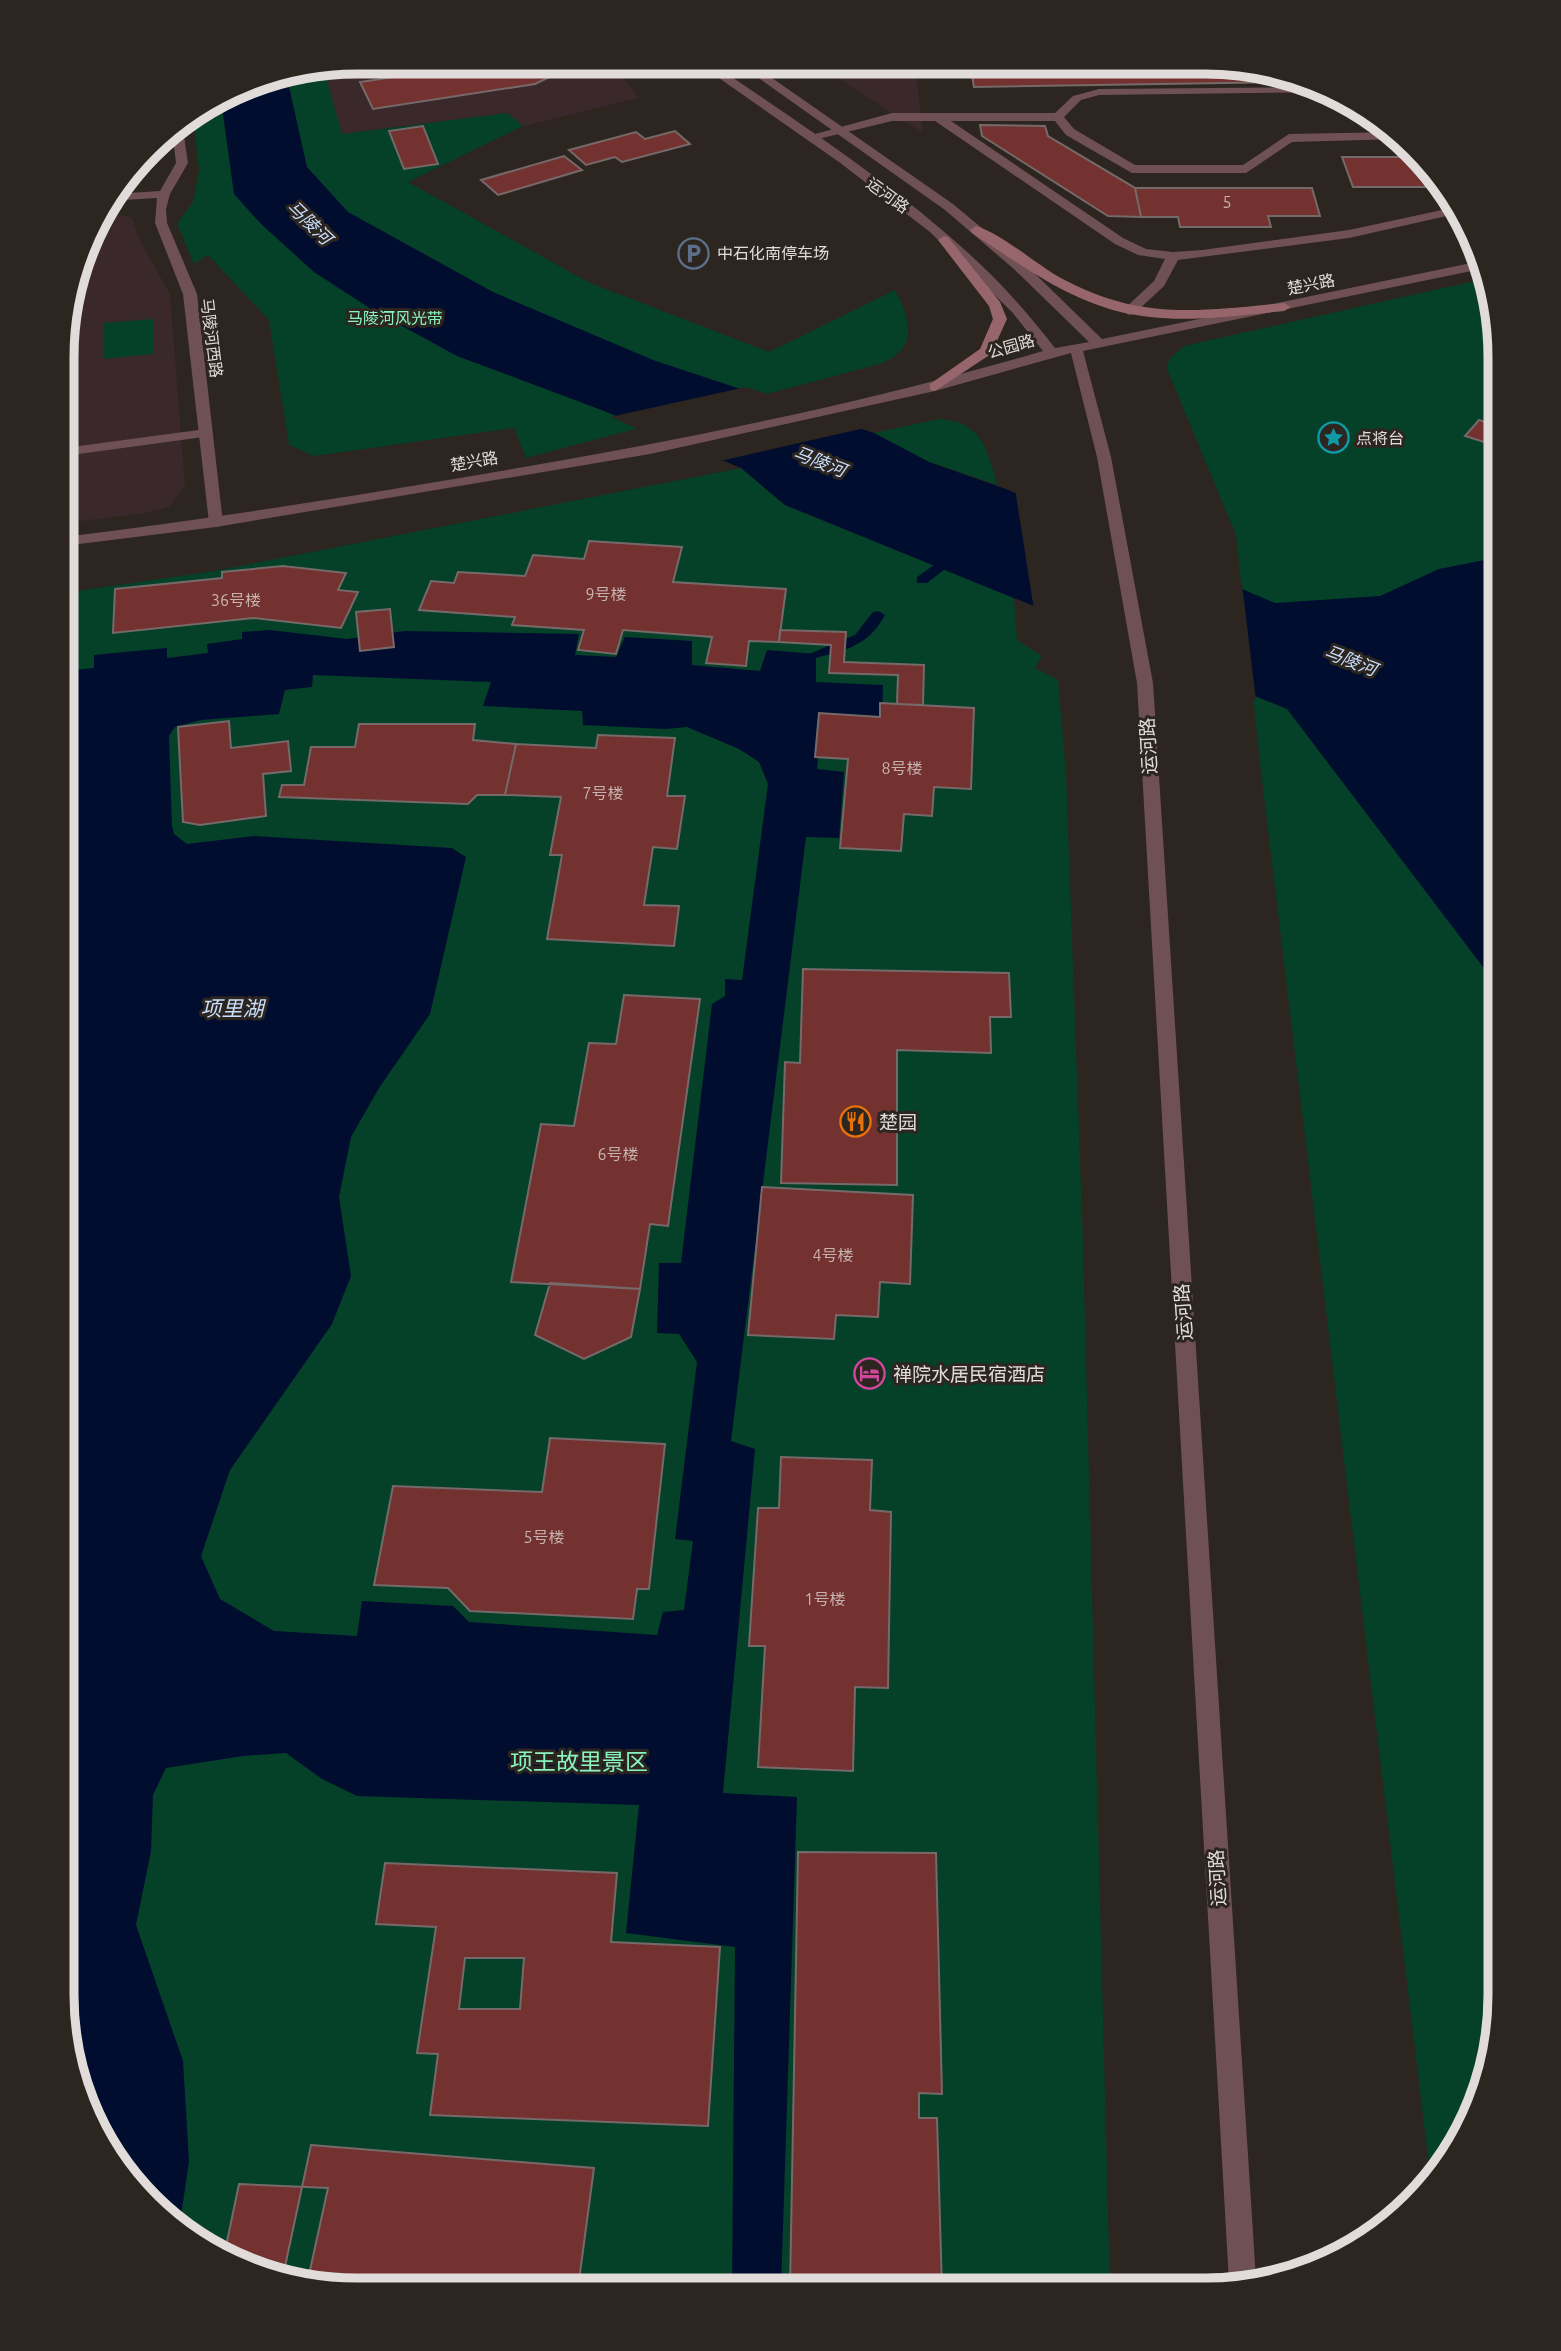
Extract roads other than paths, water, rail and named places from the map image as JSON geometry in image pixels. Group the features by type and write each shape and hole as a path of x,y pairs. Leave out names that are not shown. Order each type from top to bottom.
{"main road":[{"path":"976,230 1066,285 1129,311 1179,315 1284,307"},
{"path":"935,387 986,351 1000,319 995,305 944,240"}],"street":[{"name":"运河路","path":"719,74 919,217 1028,320 1052,352"},
{"name":"运河路","path":"758,74 949,207 1020,267 1098,343"},
{"path":"810,137 892,117 1058,117 1077,98 1099,92 1300,90"},
{"path":"936,116 1119,241 1143,252 1174,256 1202,254 1349,234 1449,213"},
{"path":"1058,117 1070,132 1132,169 1246,169 1289,138 1382,136"},
{"name":"马陵河西路","path":"179,137 182,163 164,194 160,209 161,223 190,294 216,523"},
{"path":"122,197 164,194"},
{"path":"1129,311 1159,284 1174,256"},
{"name":"楚兴路","path":"1146,334 1473,267"},
{"name":"公园路","path":"888,397 935,387 1052,352 1146,334"},
{"name":"运河路","path":"1076,348 1104,457 1144,683 1243,2275"},
{"name":"楚兴路","path":"74,541 216,523 650,450 888,397"},
{"path":"74,451 206,433"}],"water":[{"name":"马陵河","path":"288,82 307,167 348,212 493,292 653,360 874,433 929,462 1006,489 1275,603 1380,596 1439,569 1488,559 1488,974 1287,709 785,505 741,468 604,411 457,356 371,309 314,272 261,224 234,194 222,107 248,95"},
{"name":"项里湖","path":"270,630 347,639 405,631 579,634 575,655 616,657 625,637 692,641 692,665 760,671 767,650 816,654 816,682 883,685 882,719 822,717 817,769 844,772 839,838 806,837 731,1441 755,1449 723,1793 797,1797 781,2277 732,2277 735,1947 626,1933 639,1805 357,1796 322,1779 286,1753 243,1756 166,1768 153,1795 151,1851 136,1925 183,2061 189,2161 181,2216 156,2195 121,2152 95,2103 83,2068 74,2013 74,670 94,668 94,655 167,648 167,658 208,653 207,644 242,639 242,632","holes":["313,675 491,682 483,706 582,711 583,725 666,729 687,727 739,749 759,762 768,784 742,980 725,979 725,996 712,1004 681,1263 659,1263 657,1333 679,1334 697,1362 675,1539 693,1541 684,1610 663,1612 657,1635 469,1622 453,1606 362,1601 357,1636 274,1631 220,1599 201,1556 230,1470 332,1324 351,1276 339,1197 351,1137 379,1088 430,1014 466,857 452,848 254,836 187,844 174,834 172,826 169,736 175,727 201,720 279,714 285,690 312,687"]}],"waterway":[{"path":"922,580 958,552"},
{"path":"816,654 853,643 867,633 878,615"}],"place":[{"name":"中石化南停车场","path":"694,253"},
{"name":"点将台","path":"1333,438"},
{"name":"楚园","path":"856,1122"},
{"name":"禅院水居民宿酒店","path":"870,1374"}],"park label":[{"name":"马陵河风光带","path":"395,318"},
{"name":"项王故里景区","path":"579,1761"}]}
